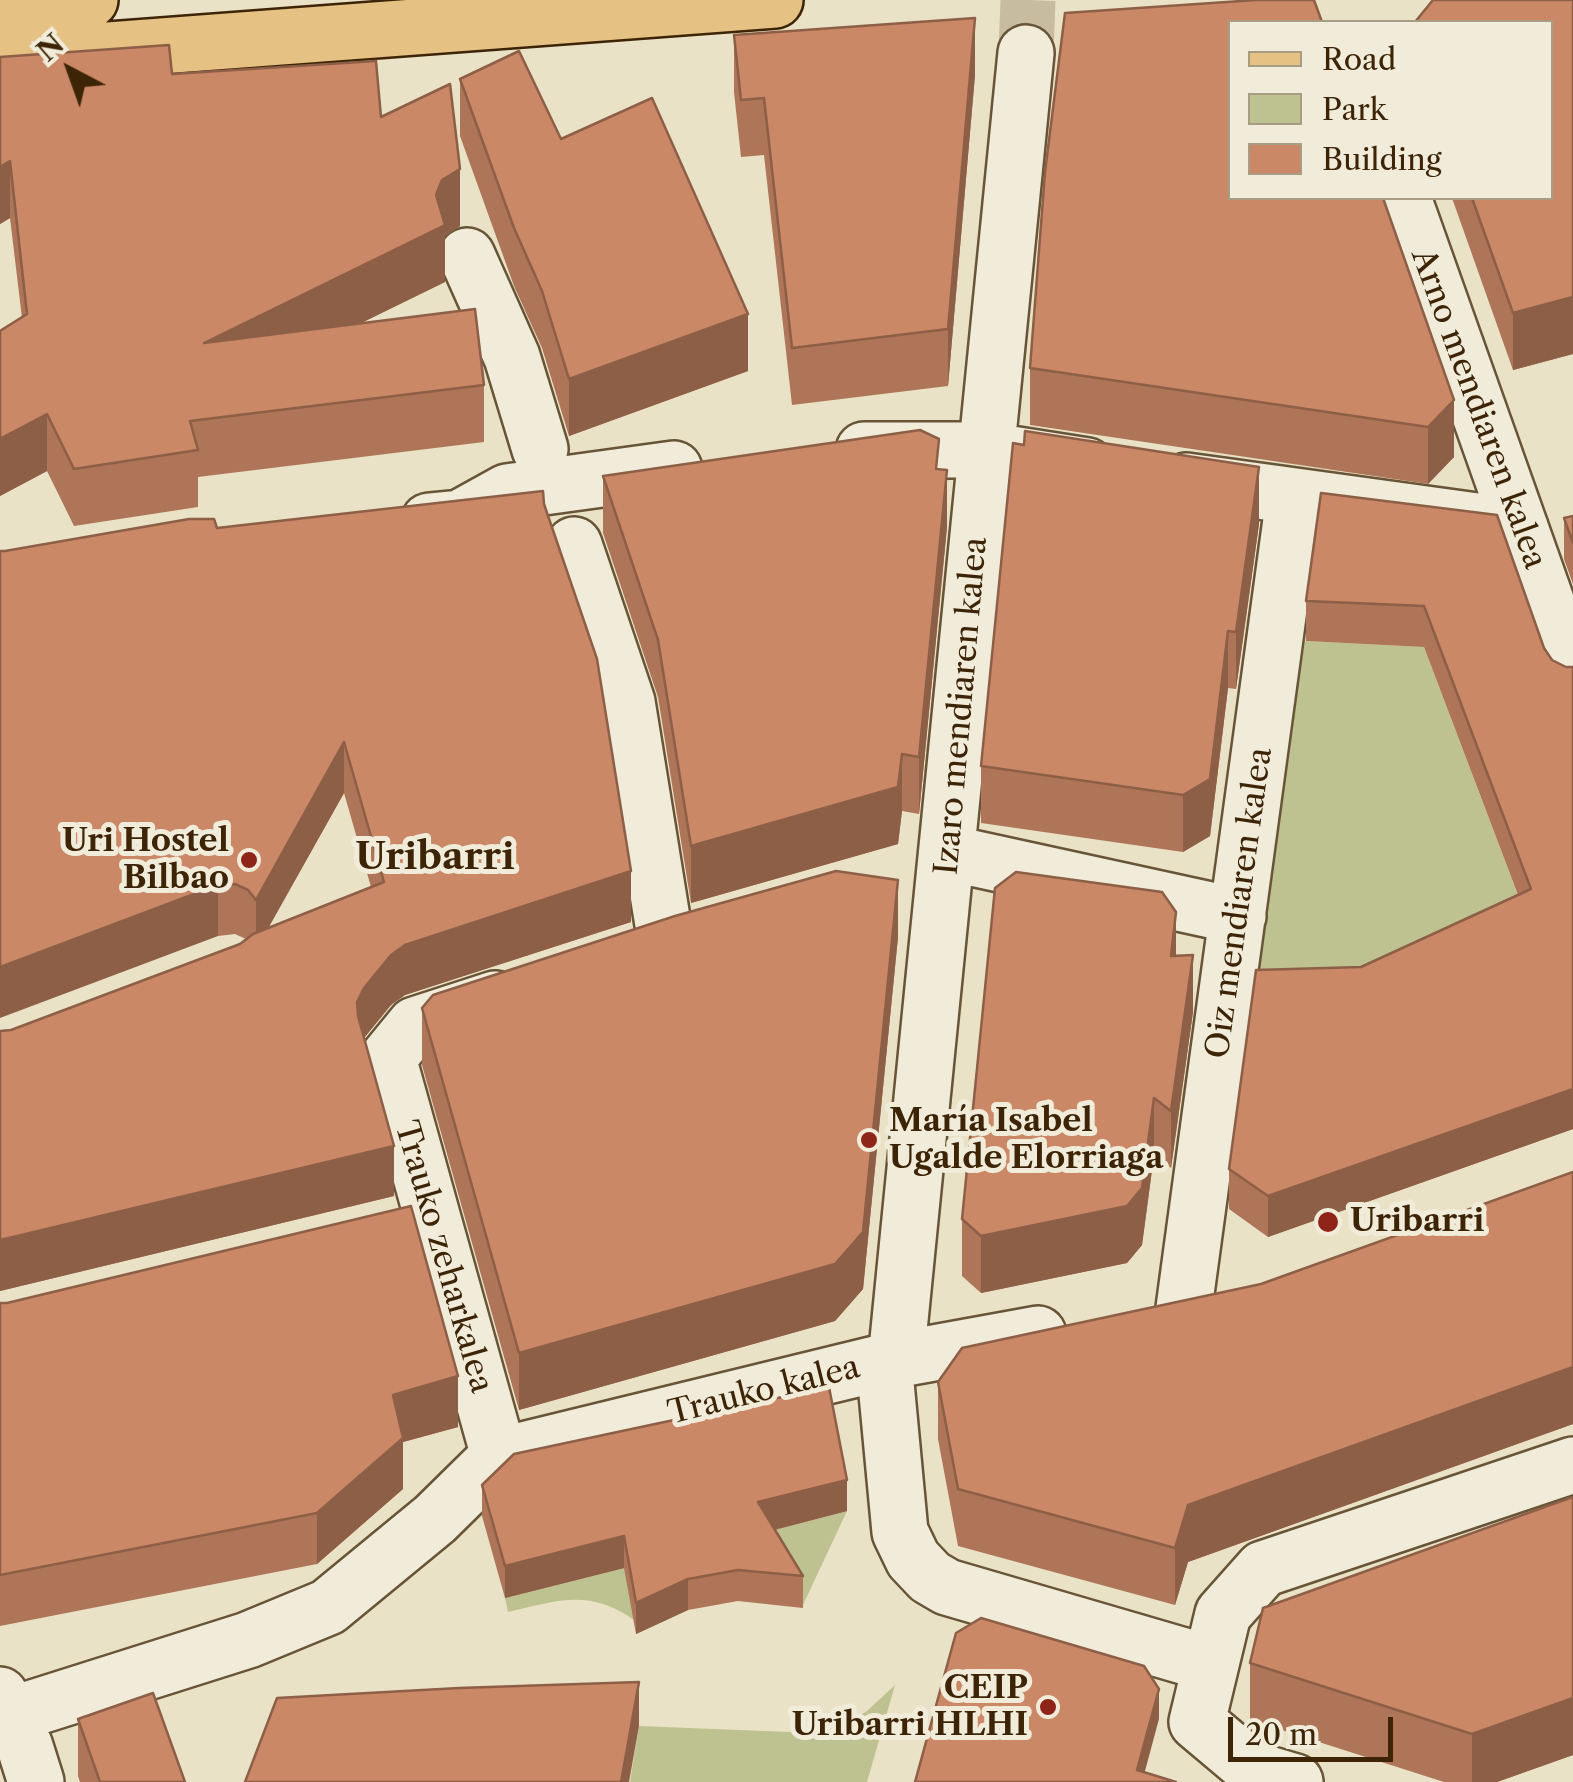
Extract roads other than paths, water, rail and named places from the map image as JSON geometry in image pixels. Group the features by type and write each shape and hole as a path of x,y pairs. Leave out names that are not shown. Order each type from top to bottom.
{"main road":[{"path":"0,6 90,0"},
{"path":"0,58 774,0"}],"street":[{"name":"Izaro mendiaren kalea","path":"1026,53 949,853 890,1361 900,1532 913,1560 947,1587 1217,1639"},
{"name":"Arno mendiaren kalea","path":"1404,200 1573,677"},
{"path":"468,256 512,357 540,449"},
{"path":"807,450 985,450 1294,498 1520,527"},
{"path":"382,527 460,518 507,492 714,463"},
{"name":"Oiz mendiaren kalea","path":"1210,1301 1238,916 1294,498"},
{"path":"574,546 627,702 685,938 612,961"},
{"path":"949,853 1238,916"},
{"name":"Trauko zeharkalea","path":"500,1456 388,1058 415,1025 540,984"},
{"path":"376,1233 432,1220"},
{"name":"Trauko kalea","path":"500,1456 890,1361 1210,1301"},
{"path":"29,1780 5,1705 248,1640 328,1608 435,1520 500,1456"},
{"path":"1296,1782 1254,1770 1197,1722 1217,1639 1263,1569 1573,1465"},
{"path":"1217,1639 1260,1619 1573,1509"}],"tunnel":[{"path":"1026,53 1028,0"}],"place":[{"name":"Uri Hostel Bilbao","path":"249,860"},
{"name":"María Isabel Ugalde Elorriaga","path":"869,1140"},
{"name":"Uribarri","path":"1328,1222"},
{"name":"CEIP Uribarri HLHI","path":"1048,1707"}],"district":[{"name":"Uribarri","path":"435,858"}]}
